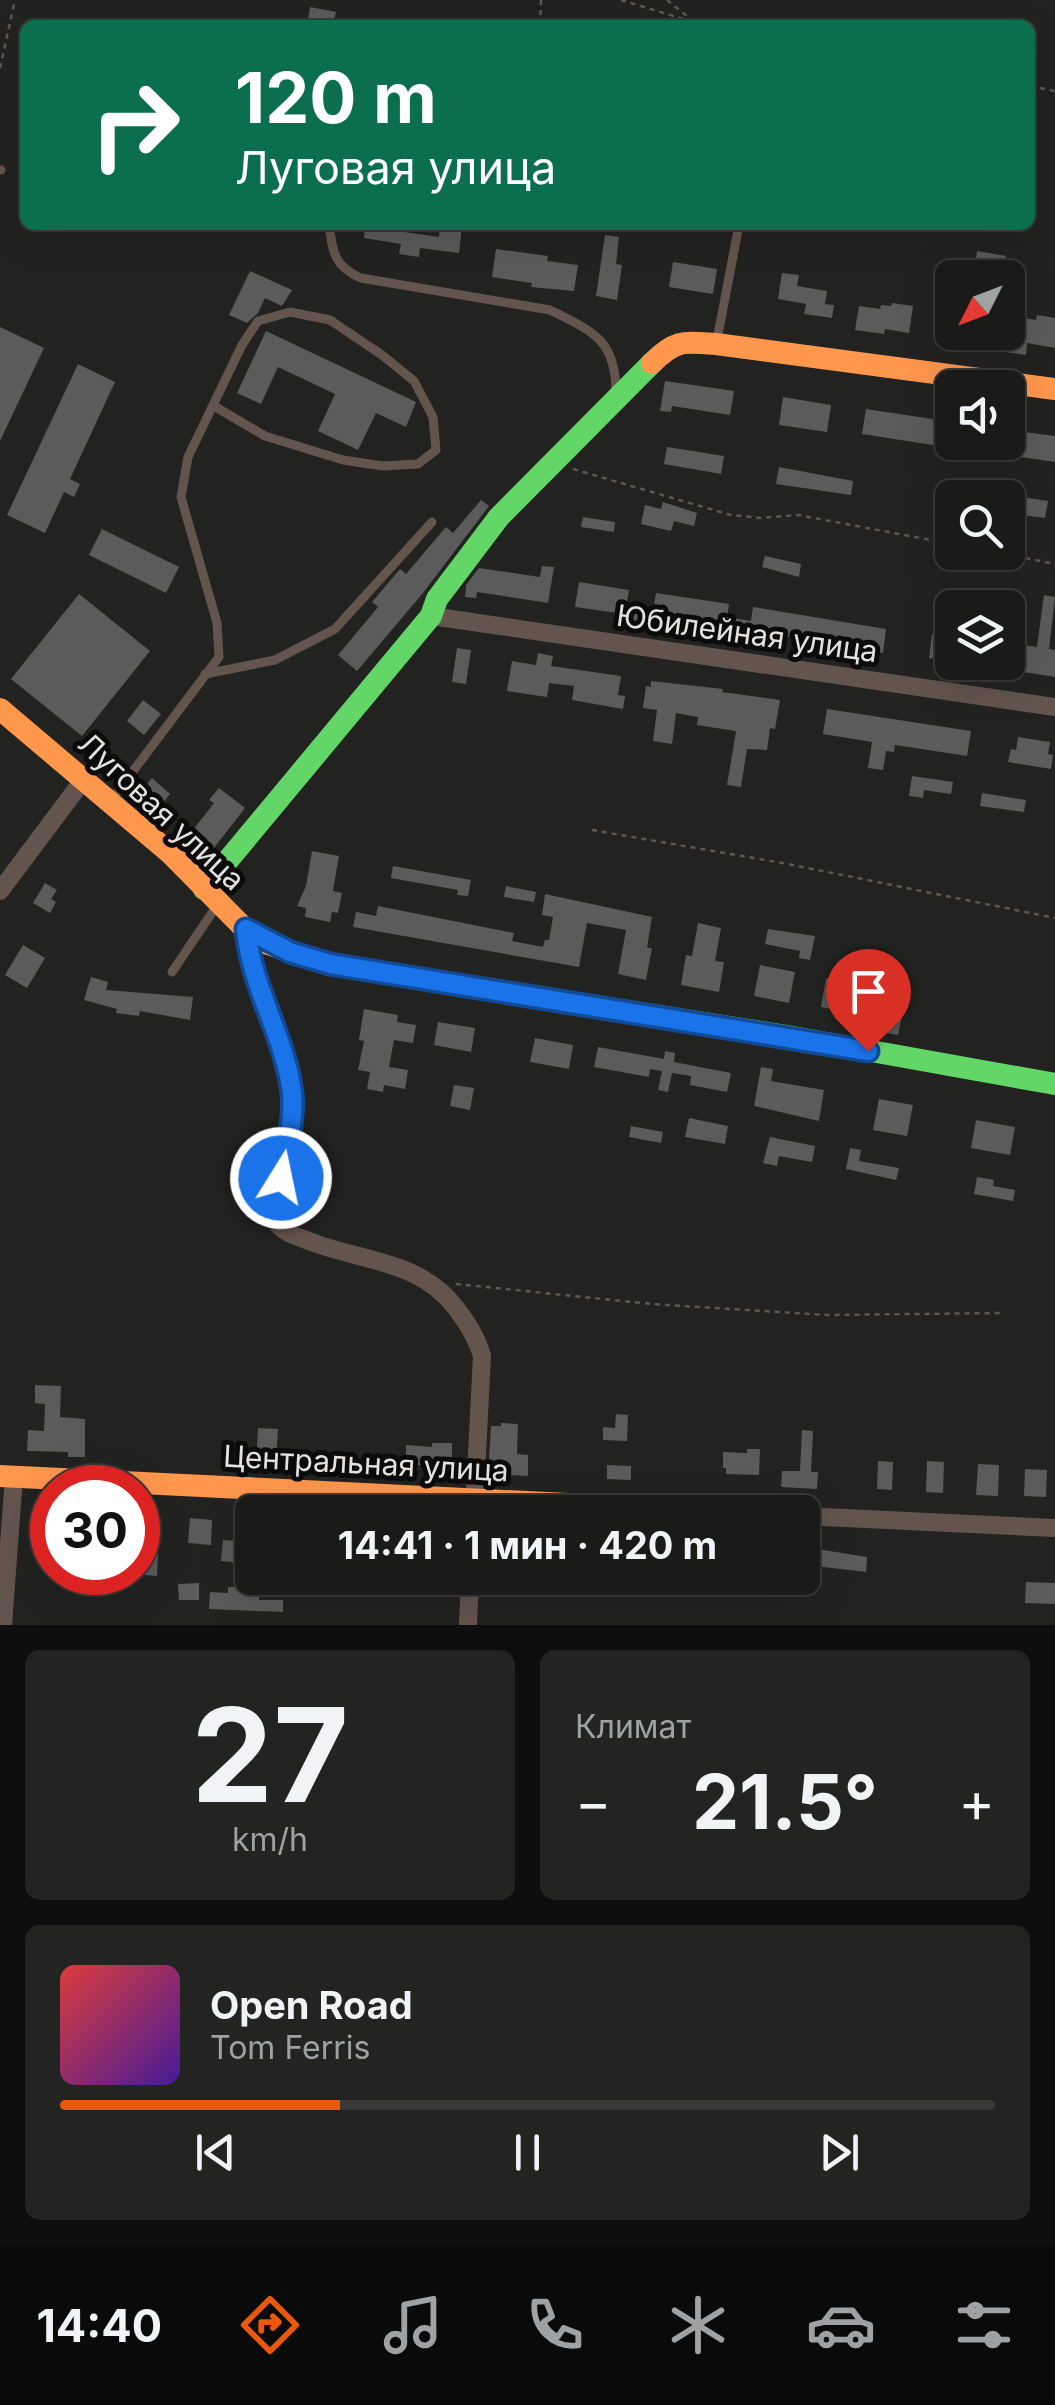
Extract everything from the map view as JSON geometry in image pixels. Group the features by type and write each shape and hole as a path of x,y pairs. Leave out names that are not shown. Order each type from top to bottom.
{"street":[{"path":"211,896 431,616 437,599 499,517 668,347 680,342 716,344 1055,389"},
{"name":"Юбилейная улица","path":"431,616 1055,707"},
{"name":"Луговая улица","path":"0,708 170,853 246,929 290,952 330,964 794,1037 1055,1084"},
{"path":"0,890 84,779"},
{"path":"246,929 257,986 284,1056 292,1095 276,1222 282,1230 328,1249 408,1269 434,1283 464,1319 482,1356 475,1495"},
{"path":"3,1625 7,1477"},
{"name":"Центральная улица","path":"7,1477 297,1495"},
{"path":"820,1517 1055,1528"},
{"path":"468,1625 469,1595"}],"lane":[{"path":"329,230 332,250 343,270 361,278 550,310 574,322 611,352 616,396"},
{"path":"716,344 738,230"},
{"path":"110,801 220,657 217,623 181,498 188,458 242,346 258,321 290,312 330,320 414,381 433,418 436,450 418,464 383,466 342,460 264,436 214,406"},
{"path":"205,674 275,660 334,628 432,522"},
{"path":"172,972 211,896"}],"path":[{"path":"0,68 15,0"},
{"path":"621,0 687,20"},
{"path":"667,0 692,20"},
{"path":"556,457 566,468 731,515 798,515 935,541"},
{"path":"1025,558 1055,564"},
{"path":"592,830 788,864 1055,918"},
{"path":"434,1283 652,1304 827,1315 1004,1313"}],"building":[{"path":"310,7 336,12 334,20 308,20"},
{"path":"365,230 439,237 440,230 461,230 459,253 420,248 419,257 399,254 401,244 364,238"},
{"path":"605,235 619,237 616,264 622,265 617,300 596,296"},
{"path":"496,249 548,256 547,261 578,265 574,291 531,287 532,283 492,277"},
{"path":"977,251 1006,256 1005,260 976,260"},
{"path":"673,262 717,269 713,294 669,287"},
{"path":"250,271 292,290 282,306 265,298 258,313 247,323 229,315"},
{"path":"782,273 799,275 797,286 827,291 825,304 834,305 832,318 804,314 806,304 778,299"},
{"path":"881,305 913,306 909,333 855,330 859,306 880,309"},
{"path":"1037,315 1055,318 1055,348 1027,343 1026,355 1005,352 1025,350 1025,318 1036,320"},
{"path":"0,327 44,348 0,441"},
{"path":"266,331 416,402 406,427 376,413 358,450 318,431 335,394 278,367 261,404 237,393"},
{"path":"78,364 115,382 70,479 80,484 74,497 64,492 45,533 7,515"},
{"path":"665,381 734,391 730,415 672,406 671,412 660,411"},
{"path":"783,397 831,405 827,432 779,425"},
{"path":"866,409 935,419 935,445 862,434"},
{"path":"1025,432 1055,436 1055,462 1025,458"},
{"path":"667,447 724,456 721,474 664,464"},
{"path":"779,467 853,481 851,495 776,484"},
{"path":"1025,498 1048,501 1045,518 1025,516"},
{"path":"481,500 489,506 357,671 338,655 378,607 372,602 400,569 406,574 446,527 453,533"},
{"path":"663,502 697,513 694,526 674,521 671,531 641,524 645,505 661,509"},
{"path":"583,517 615,522 614,532 581,527"},
{"path":"102,529 179,567 166,593 89,555"},
{"path":"765,556 801,564 799,577 762,567"},
{"path":"542,566 554,567 548,603 477,592 476,598 465,597 466,585 479,568 540,577"},
{"path":"579,582 629,590 625,614 575,607"},
{"path":"656,593 729,604 727,617 751,621 753,607 886,629 883,653 825,644 823,656 810,654 813,637 734,629 732,636 715,633 715,628 652,619"},
{"path":"79,594 150,651 82,736 11,679"},
{"path":"1044,595 1055,597 1049,649 1055,650 1055,677 1025,672 1025,645 1037,647"},
{"path":"627,608 648,612 646,627 625,623"},
{"path":"932,634 935,634 935,659 929,658"},
{"path":"457,648 471,650 466,684 452,682"},
{"path":"538,653 553,656 551,666 621,676 618,695 625,696 623,709 572,700 574,686 549,683 547,697 507,691 512,661 536,665"},
{"path":"651,681 780,700 767,750 747,749 741,787 727,785 736,731 697,725 698,717 676,713 672,744 653,741 657,710 643,708 646,686 651,687"},
{"path":"143,700 161,714 144,735 127,721"},
{"path":"827,709 971,731 967,756 895,745 894,752 886,751 883,770 868,768 872,742 823,734"},
{"path":"1018,737 1050,742 1051,769 1008,762"},
{"path":"912,776 953,782 951,794 924,790 923,798 909,796"},
{"path":"152,778 170,794 155,813 136,798"},
{"path":"219,788 245,808 203,862 182,844 214,803 209,800"},
{"path":"982,793 1026,800 1024,812 980,806"},
{"path":"312,851 339,856 333,891 342,893 338,913 332,912 330,922 305,917 306,908 297,906 306,886"},
{"path":"393,866 471,880 468,896 457,895 458,890 391,878"},
{"path":"45,883 57,890 51,899 56,902 50,913 33,903"},
{"path":"506,886 536,892 534,902 504,897"},
{"path":"545,894 652,917 646,980 618,974 626,930 587,923 579,967 353,927 356,912 376,916 378,906 514,933 512,941 543,947 545,940 549,940 553,917 542,915"},
{"path":"698,923 721,928 715,961 724,962 719,992 681,985 686,955 692,956"},
{"path":"768,929 815,936 810,960 799,958 800,951 765,944"},
{"path":"23,945 45,958 27,988 5,975"},
{"path":"760,965 795,972 789,1003 754,996"},
{"path":"91,977 108,982 106,990 193,997 190,1020 140,1011 139,1016 116,1013 117,1009 84,1000"},
{"path":"826,978 882,989 881,995 893,997 890,1014 902,1016 898,1035 886,1033 889,1020 821,1007"},
{"path":"364,1009 398,1015 397,1022 416,1025 413,1043 394,1040 389,1067 408,1070 405,1089 384,1085 383,1092 367,1089 370,1072 358,1070 364,1041 359,1040"},
{"path":"438,1022 475,1028 471,1052 434,1045"},
{"path":"535,1038 573,1045 569,1069 530,1062"},
{"path":"598,1047 664,1059 665,1051 675,1053 674,1062 731,1073 727,1092 690,1085 691,1076 672,1073 668,1092 658,1090 662,1071 650,1069 649,1077 594,1067"},
{"path":"761,1067 773,1069 771,1081 824,1090 819,1121 754,1106"},
{"path":"454,1085 474,1088 470,1110 450,1106"},
{"path":"879,1099 913,1105 907,1136 873,1130"},
{"path":"689,1118 728,1126 725,1144 685,1137"},
{"path":"976,1120 1015,1127 1010,1155 971,1148"},
{"path":"631,1126 663,1132 661,1143 629,1137"},
{"path":"770,1137 815,1146 812,1162 779,1156 777,1166 763,1163"},
{"path":"850,1148 861,1150 859,1161 899,1168 896,1180 846,1169"},
{"path":"977,1177 994,1180 993,1186 1015,1190 1013,1201 974,1194"},
{"path":"35,1385 61,1386 60,1417 85,1419 85,1457 68,1457 68,1452 27,1451 28,1430 44,1431 45,1404 35,1403"},
{"path":"616,1414 628,1415 627,1441 603,1440 603,1427 615,1428"},
{"path":"518,1424 517,1454 528,1455 528,1476 488,1474 491,1426"},
{"path":"258,1428 278,1429 276,1463 256,1463"},
{"path":"802,1430 813,1431 811,1472 818,1472 817,1489 781,1487 782,1471 800,1471"},
{"path":"432,1443 452,1443 452,1466 418,1465 418,1471 395,1470 395,1459 406,1460 406,1445 432,1447"},
{"path":"747,1449 760,1449 759,1475 726,1474 723,1452 747,1453"},
{"path":"878,1461 893,1462 892,1490 877,1489"},
{"path":"927,1461 944,1462 943,1493 926,1492"},
{"path":"978,1464 999,1465 998,1496 976,1495"},
{"path":"607,1465 631,1466 631,1480 607,1479"},
{"path":"1025,1469 1047,1470 1046,1497 1024,1496"},
{"path":"190,1518 212,1520 211,1545 188,1543"},
{"path":"223,1540 235,1541 235,1562 221,1561"},
{"path":"820,1549 867,1557 866,1572 820,1567"},
{"path":"1026,1582 1055,1583 1055,1604 1025,1603"},
{"path":"199,1583 199,1600 179,1600 178,1584"},
{"path":"228,1587 235,1587 235,1595 283,1600 283,1612 209,1609 210,1592 228,1593"}],"traffic: fast":[{"path":"204,889 431,616 437,599 499,517 652,363"},
{"path":"373,971 793,1037 1055,1084"}],"traffic: slow":[{"path":"652,363 674,346 705,343 1055,389"},
{"path":"0,709 170,853 245,929 265,943 330,964 373,971"},
{"path":"0,1476 385,1495"}],"route":[{"path":"281,1178 292,1095 284,1056 257,986 246,929 265,942 330,964 868,1051"}]}
